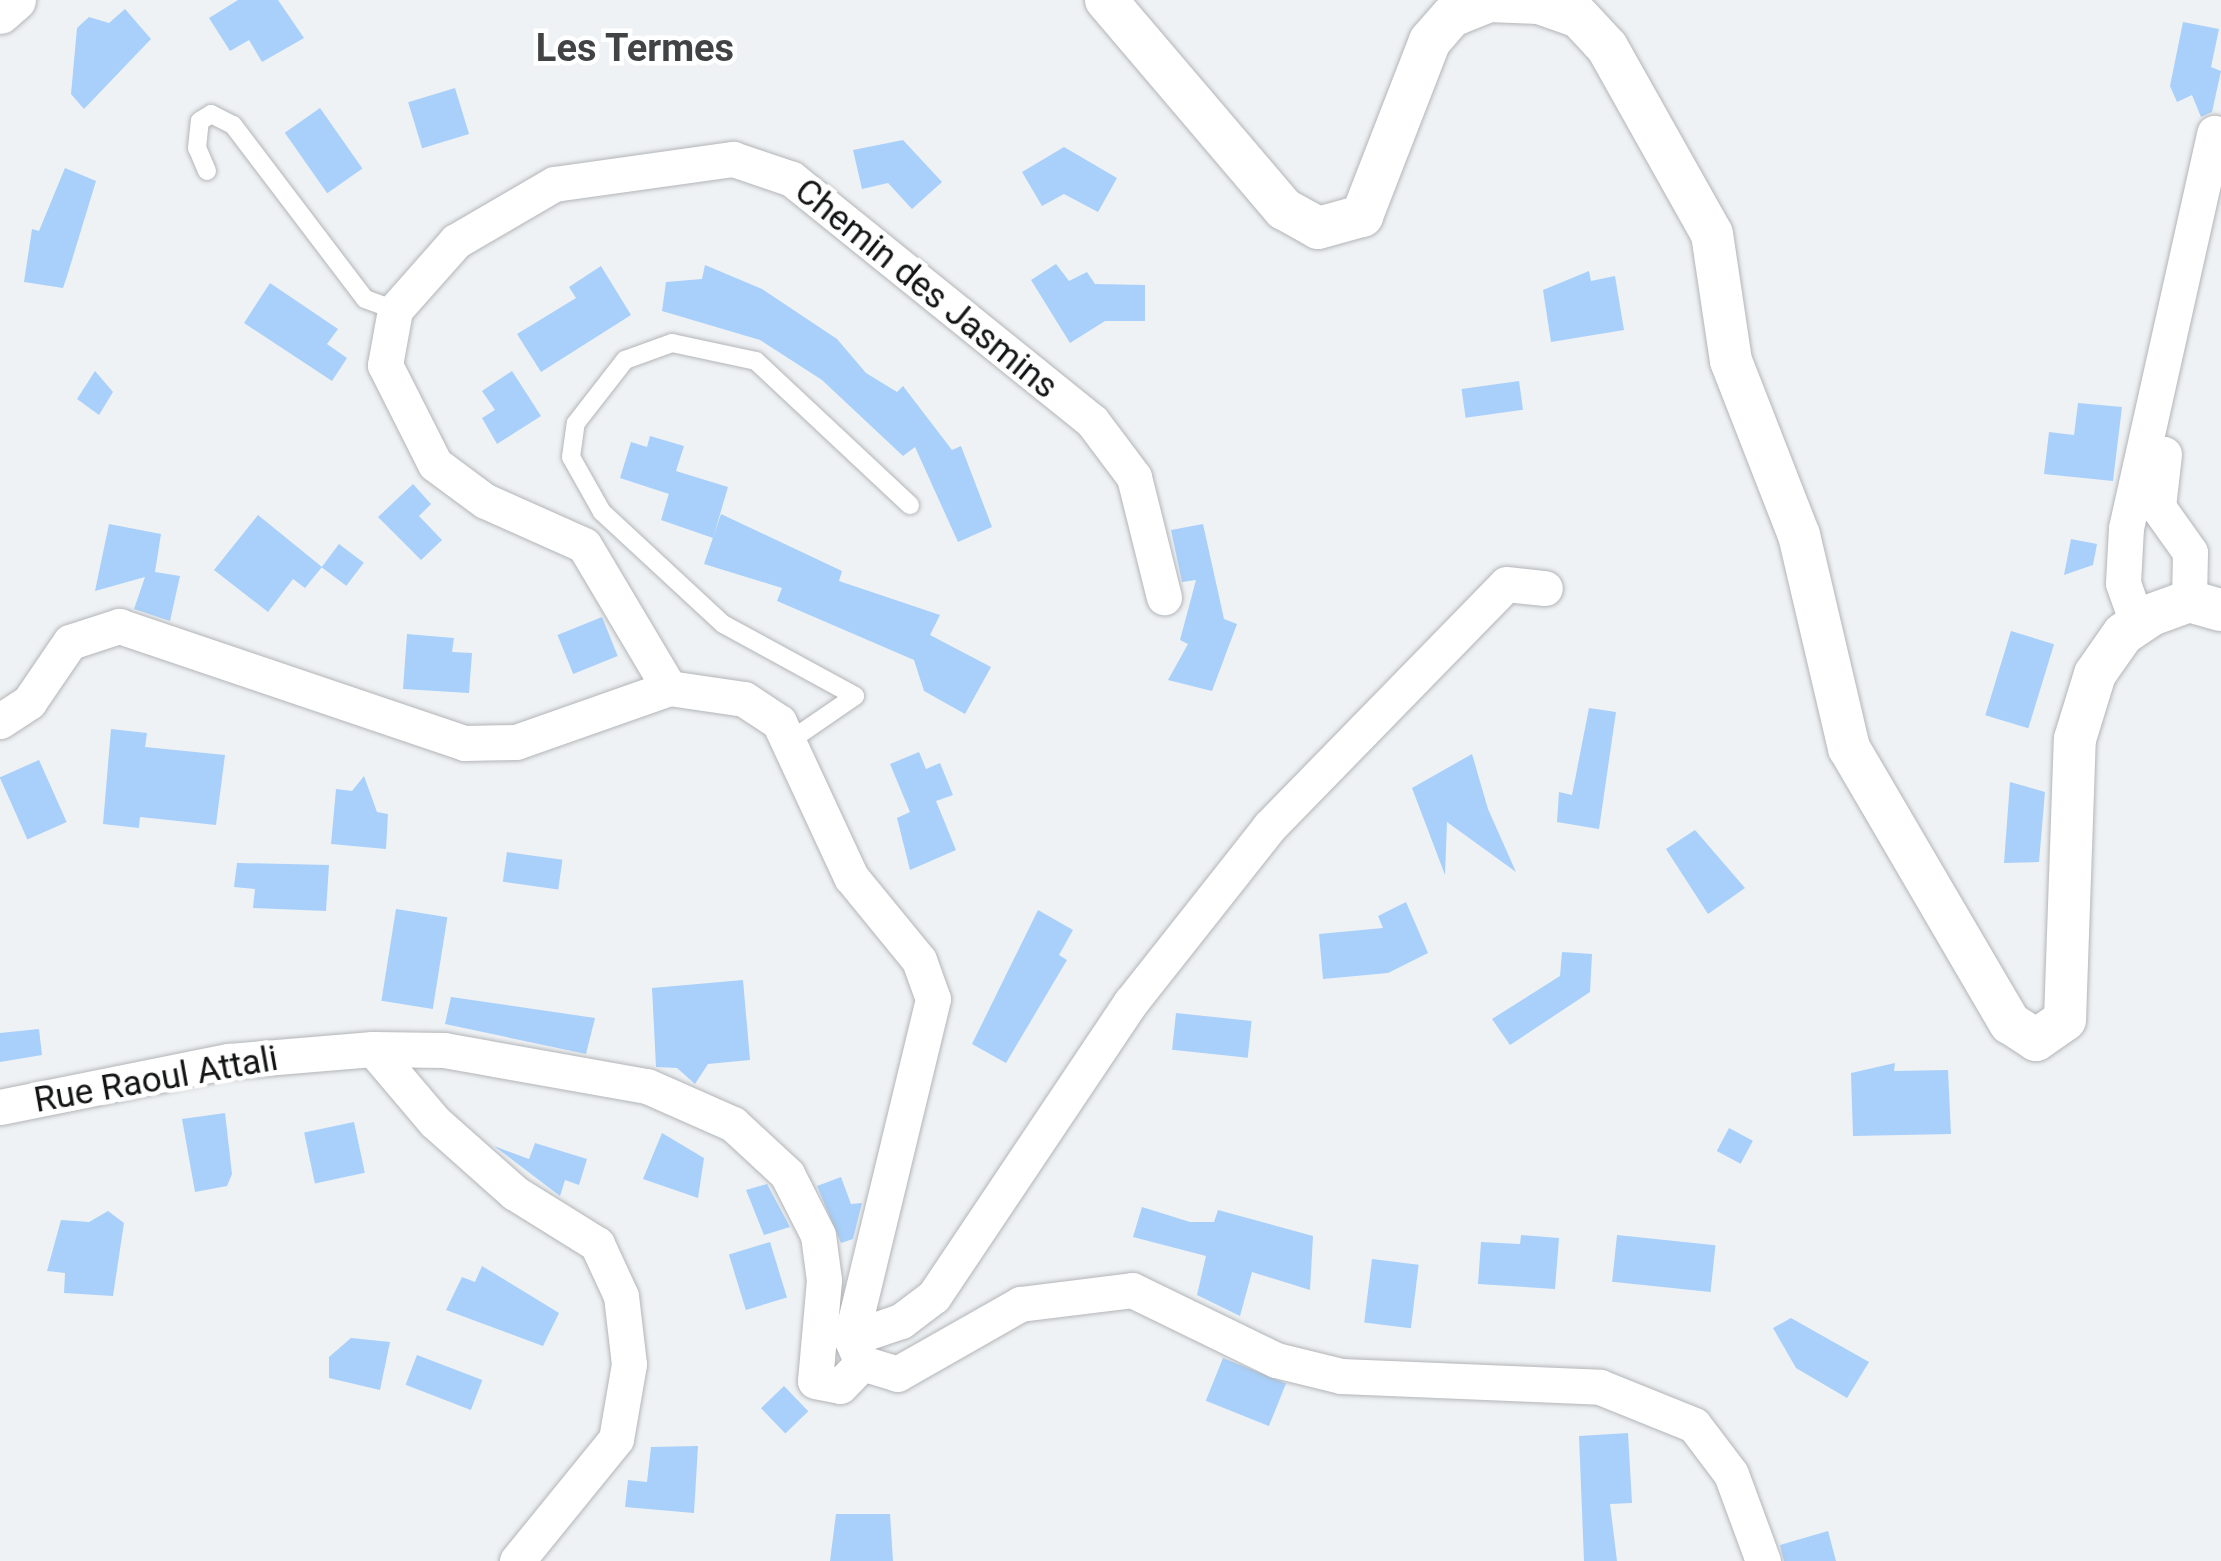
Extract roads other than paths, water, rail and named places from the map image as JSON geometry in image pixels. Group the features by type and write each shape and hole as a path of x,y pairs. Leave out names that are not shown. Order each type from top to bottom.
{"street":[{"path":"0,13 15,0"},
{"path":"1106,0 1284,209 1318,228 1362,216 1430,41 1452,16 1489,1 1539,2 1579,17 1608,47 1712,234 1731,361 1799,534 1849,748 2010,1023 2036,1040 2065,1020 2075,739 2095,674 2137,623 2205,606 2190,552 2158,508 2158,482 2221,180"},
{"path":"2137,623 2123,583 2126,528 2214,133"},
{"name":"Chemin des Jasmins","path":"395,310 456,241 554,184 733,159 792,179 1092,421 1134,478 1164,596"},
{"path":"395,310 385,365 436,464 485,501 584,545 669,688"},
{"path":"856,1351 934,1296 1131,1002 1270,828 1506,584 1545,588"},
{"path":"0,721 29,702 70,642 119,626 464,742 516,742 669,688 744,699 794,738 850,877 919,960 933,1000 856,1351"},
{"path":"373,1048 434,1122 516,1193 597,1244 621,1296 629,1364 616,1439 517,1561"},
{"name":"Rue Raoul Attali","path":"0,1108 228,1060 373,1048 444,1050 648,1086 733,1124 786,1174 818,1235 824,1280 814,1382 840,1386 856,1351"},
{"path":"856,1351 897,1374 1020,1304 1132,1290 1276,1360 1341,1376 1600,1387 1694,1426 1732,1474 1763,1561"}],"lane":[{"path":"208,171 197,148 200,121 211,114 234,125 365,299 395,310"},
{"path":"794,738 855,696 723,624 602,512 571,457 576,423 625,360 672,344 756,361 910,504"}],"district":[{"name":"Les Termes","path":"635,49"}]}
